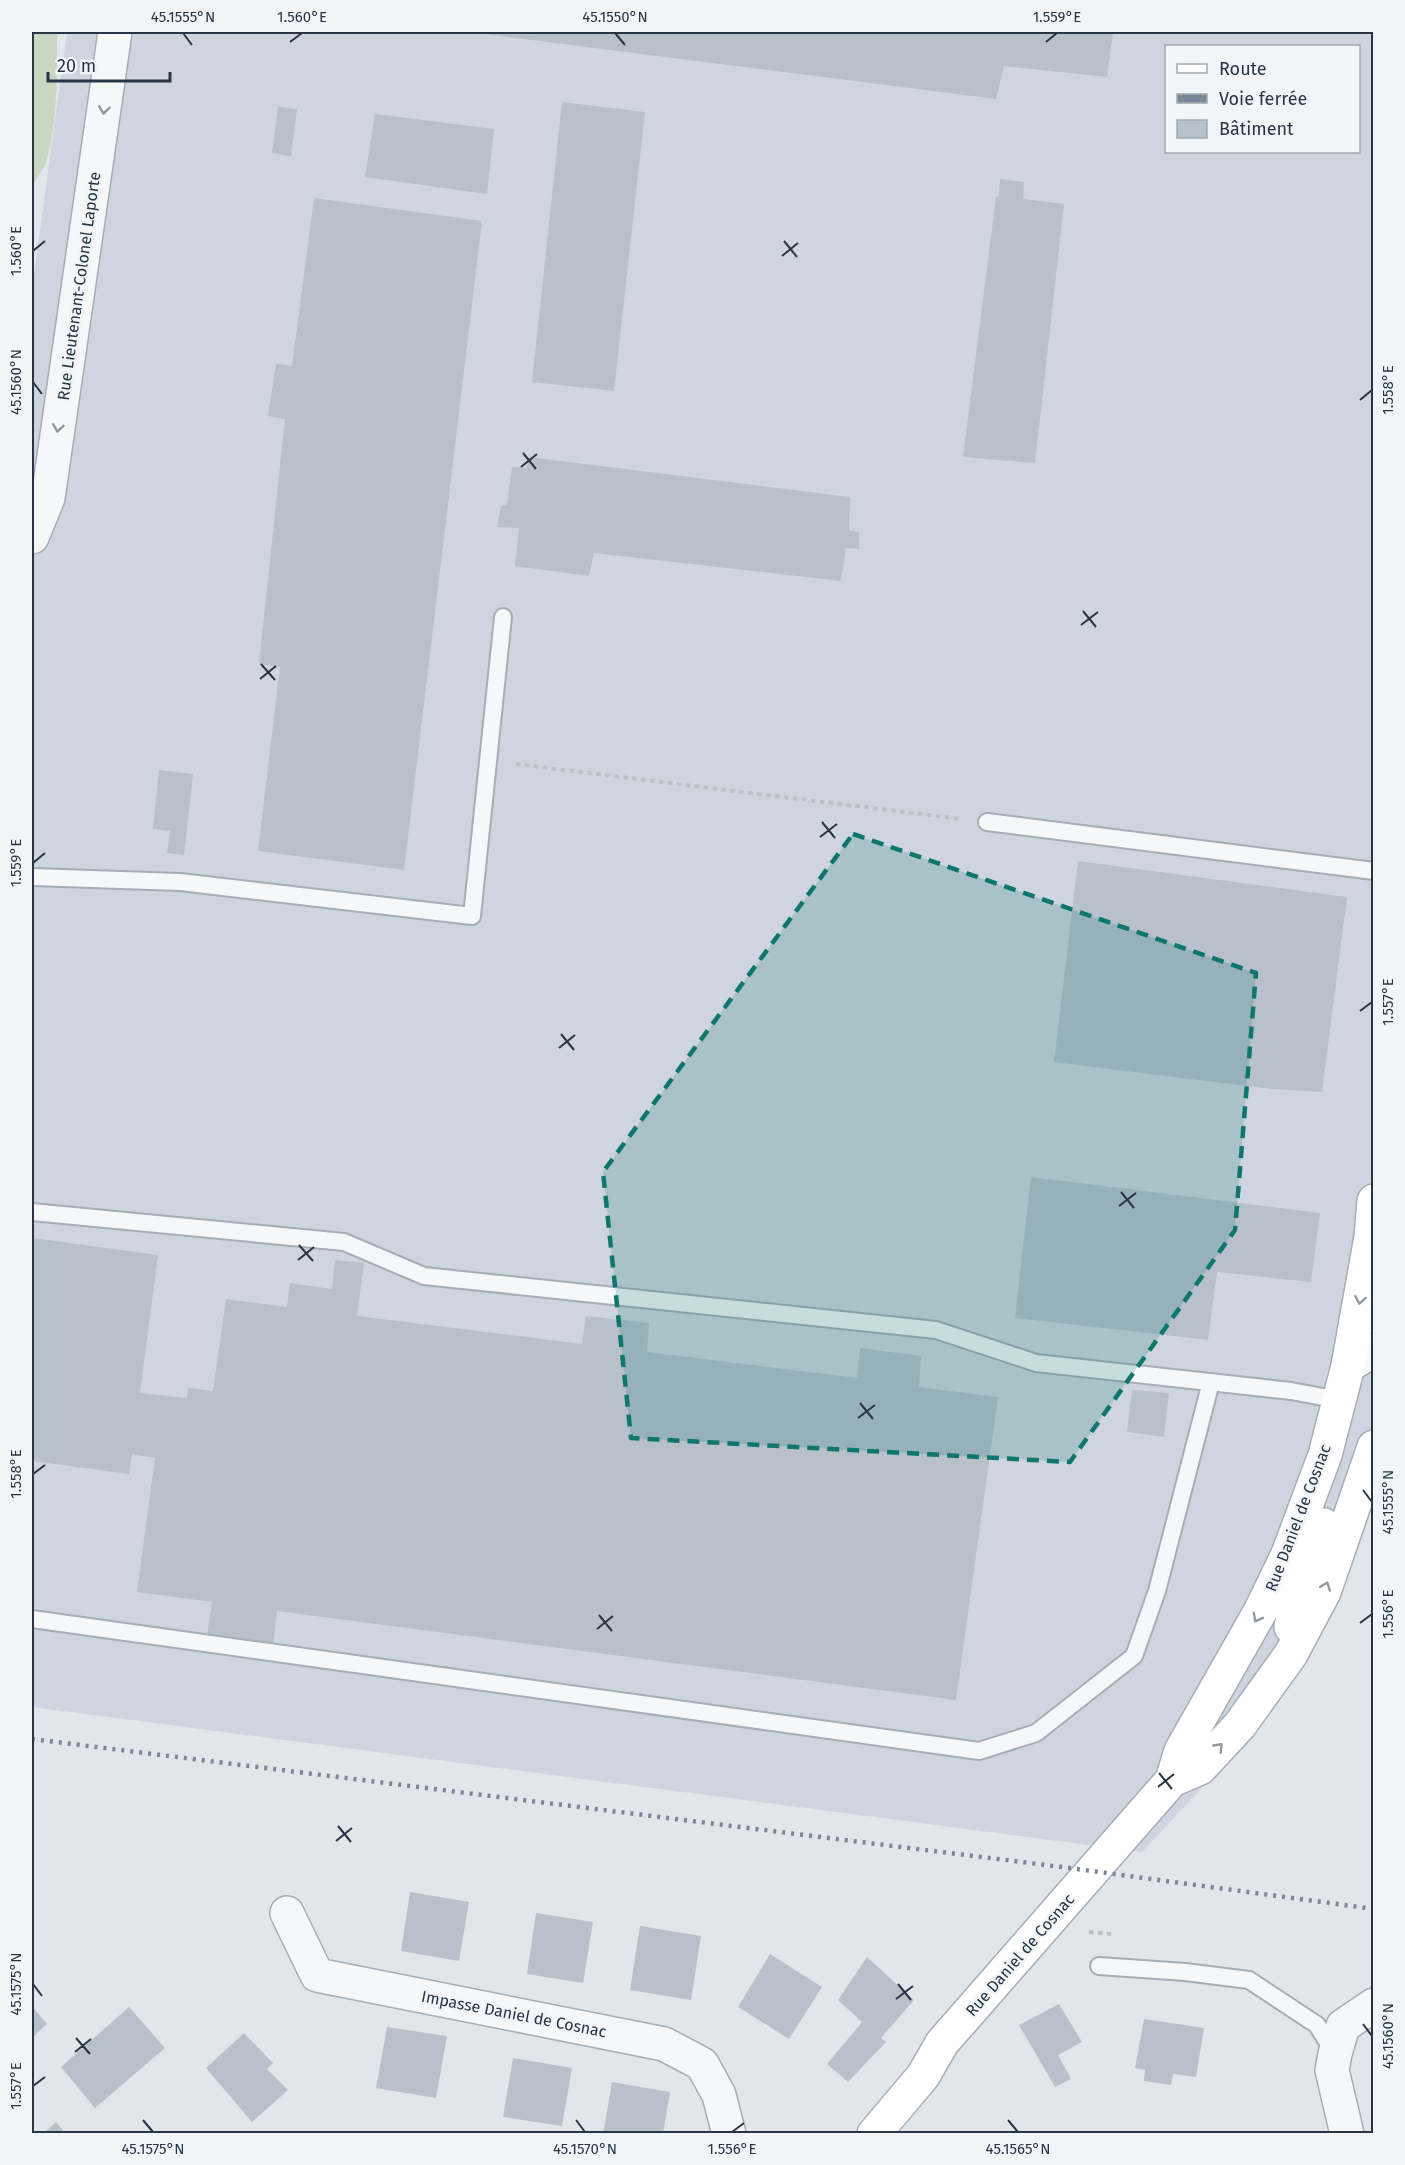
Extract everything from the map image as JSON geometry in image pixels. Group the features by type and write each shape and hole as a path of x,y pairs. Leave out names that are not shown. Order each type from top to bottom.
{"street":[{"name":"Rue Lieutenant-Colonel Laporte","path":"32,537 48,498 115,32"},
{"name":"Rue Daniel de Cosnac","path":"874,2133 923,2076 942,2043 1172,1780 1181,1751 1260,1612 1288,1554 1325,1455 1339,1400 1361,1358 1374,1200"},
{"path":"1285,1664 1296,1603 1347,1460 1339,1400"},
{"name":"Rue Daniel de Cosnac","path":"1172,1780 1200,1768 1240,1725 1285,1664 1324,1592 1374,1447"},
{"name":"Impasse Daniel de Cosnac","path":"287,1913 317,1975 664,2044 702,2064 719,2095 729,2133"},
{"path":"1347,2133 1332,2070 1339,2040 1374,2005"}],"lane":[{"path":"32,877 180,882 472,916 503,617"},
{"path":"987,822 1374,871"},
{"path":"32,1212 344,1242 424,1276 936,1330 1036,1363 1292,1391 1339,1400"},
{"path":"32,1619 980,1750 1036,1733 1134,1656 1157,1591 1210,1382"},
{"path":"1100,1966 1185,1972 1250,1980 1339,2040"}],"path":[{"path":"488,760 987,822"}],"highlighted area":[{"path":"853,834 1256,973 1235,1230 1070,1462 631,1438 603,1172"}],"shaded area":[{"path":"67,32 1371,32 1374,42 1373,1497 1241,1746 1142,1852 32,1707 32,289"}],"green space":[{"path":"32,32 57,32 57,48 53,131 45,165 32,186"}],"building":[{"path":"469,32 1113,32 1107,77 1004,66 996,99"},
{"path":"562,102 645,112 614,391 532,382"},
{"path":"278,107 297,109 291,156 272,153"},
{"path":"375,114 494,129 487,194 365,177"},
{"path":"1000,179 1024,182 1023,199 1064,204 1035,463 963,457"},
{"path":"314,198 482,221 404,870 258,851 280,667 259,664 285,419 268,416 276,364 292,366"},
{"path":"529,457 850,497 849,530 859,532 859,549 846,548 841,581 594,553 589,576 515,566 519,528 497,527 501,506 507,505 512,467 526,468"},
{"path":"159,770 193,774 184,855 167,853 170,831 153,829"},
{"path":"1078,861 1347,897 1322,1092 1272,1089 1054,1062"},
{"path":"1031,1177 1320,1213 1311,1282 1217,1272 1208,1340 1015,1318"},
{"path":"32,1238 158,1255 140,1393 187,1398 188,1388 213,1391 226,1299 287,1307 290,1283 332,1289 335,1260 364,1263 357,1316 582,1344 586,1316 649,1323 647,1352 857,1378 860,1348 921,1356 919,1387 998,1397 956,1700 277,1611 273,1644 207,1635 212,1602 137,1592 155,1458 132,1454 129,1474 32,1461"},
{"path":"1132,1390 1169,1393 1164,1437 1127,1432"},
{"path":"410,1892 469,1902 459,1961 401,1951"},
{"path":"536,1913 593,1922 583,1983 527,1974"},
{"path":"640,1926 701,1936 691,2000 630,1990"},
{"path":"770,1954 822,1987 789,2039 738,2007"},
{"path":"867,1957 914,2000 881,2038 886,2042 848,2082 827,2064 862,2022 838,2000"},
{"path":"1059,2004 1082,2042 1058,2055 1071,2079 1055,2087 1019,2025"},
{"path":"32,2006 47,2024 32,2038"},
{"path":"129,2007 165,2048 95,2108 61,2067"},
{"path":"1144,2019 1204,2028 1196,2077 1173,2074 1171,2085 1144,2081 1145,2070 1135,2068"},
{"path":"387,2027 447,2036 436,2098 376,2088"},
{"path":"244,2033 273,2063 267,2069 288,2090 252,2122 206,2068"},
{"path":"513,2058 572,2068 562,2126 503,2117"},
{"path":"612,2082 670,2092 663,2134 603,2134"},
{"path":"56,2122 66,2134 43,2134"}],"railway":[{"path":"32,1739 1062,1867 1374,1909"}]}
